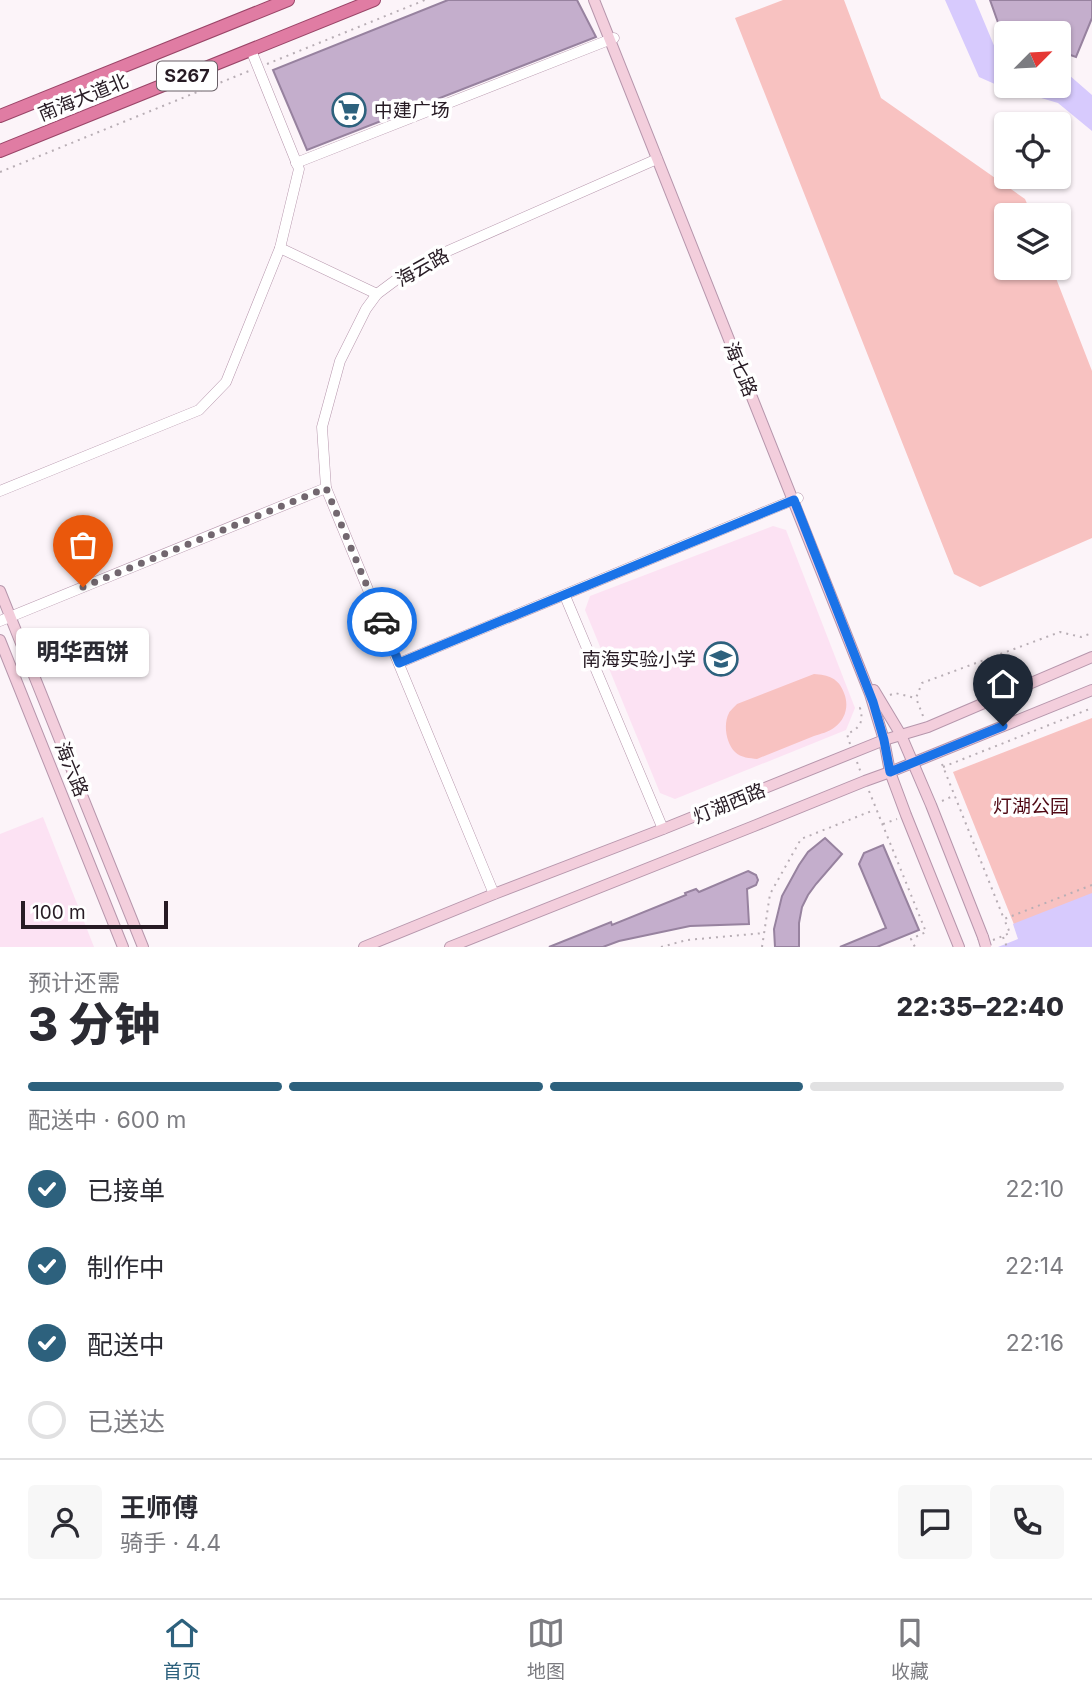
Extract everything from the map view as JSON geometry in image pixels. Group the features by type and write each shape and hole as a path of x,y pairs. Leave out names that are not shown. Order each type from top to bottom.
{"highway":[{"name":"南海大道北","path":"0,116 288,0"},
{"name":"南海大道北","path":"0,151 374,0"}],"main road":[{"name":"海七路","path":"597,0 876,701 890,772 958,946"},
{"name":"海七路","path":"612,38 657,159 796,499"},
{"name":"海六路","path":"0,591 5,619 143,947"},
{"name":"海六路","path":"0,640 123,947"},
{"name":"灯湖西路","path":"364,947 884,740 928,727 1092,657"},
{"name":"灯湖西路","path":"450,947 1092,690"},
{"name":"海七路","path":"876,701 901,735 985,942"}],"street":[{"path":"296,163 612,38"},
{"path":"0,491 199,410 226,382 280,248 299,169 251,50"},
{"name":"海云路","path":"494,894 326,488 322,426 340,362 366,309 377,293 416,265 657,159"},
{"path":"280,248 377,293"},
{"path":"5,619 326,488"},
{"path":"399,663 796,499"},
{"path":"565,596 663,830"}],"path":[{"path":"0,172 425,0"},
{"path":"915,947 911,939 926,932 847,734 857,729 862,717 860,708 895,693 916,698"},
{"path":"943,767 1092,708"},
{"path":"931,805 954,796"},
{"path":"762,947 770,894 801,839 876,809"},
{"path":"882,825 906,815"},
{"path":"985,942 1010,933 1004,919 1092,885"},
{"path":"661,947 687,940 764,933"},
{"path":"1002,936 1007,947"}],"shaded area":[{"path":"945,0 975,0 994,45 994,84 979,77"},
{"path":"1071,77 1092,95 1092,131 1071,112 1058,103 1041,98 1071,98"},
{"name":"南海实验小学","path":"773,526 786,530 855,708 846,730 675,799 660,793 585,610 590,596"},
{"path":"43,817 94,947 0,947 0,834"},
{"path":"1092,893 1092,947 998,947 1018,939 1013,924"}],"green space":[{"path":"783,0 844,0 881,98 994,177 994,189 1011,189 1025,199 1027,203 994,203 994,280 1057,280 1092,371 1092,538 980,587 954,574 735,18"},
{"path":"814,674 832,678 842,688 846,707 839,724 827,732 757,759 743,757 735,752 729,744 726,728 727,717 737,704"},
{"name":"灯湖公园","path":"1092,718 1092,947 1023,947 953,772"}],"building":[{"name":"中建广场","path":"448,0 577,0 596,37 307,150 273,70"},
{"path":"990,0 1092,0 1092,18 1076,57 1071,55 1071,21 997,21"},
{"path":"825,838 842,854 816,884 802,907 799,947 775,947 774,929 782,896 808,852"},
{"path":"883,845 919,930 877,947 840,947 886,928 859,864 864,853"},
{"path":"748,871 756,875 758,880 756,885 747,889 749,924 690,926 603,947 549,947 611,922 612,925 686,895 685,893 696,889 699,892"}],"way so far":[{"path":"83,587 326,488 382,622"}],"place":[{"name":"中建广场","path":"349,110"},
{"name":"明华西饼","path":"83,587"},
{"name":"南海实验小学","path":"721,659"}],"route":[{"path":"382,622 399,663 794,500 873,702 890,772 1003,726"}]}
